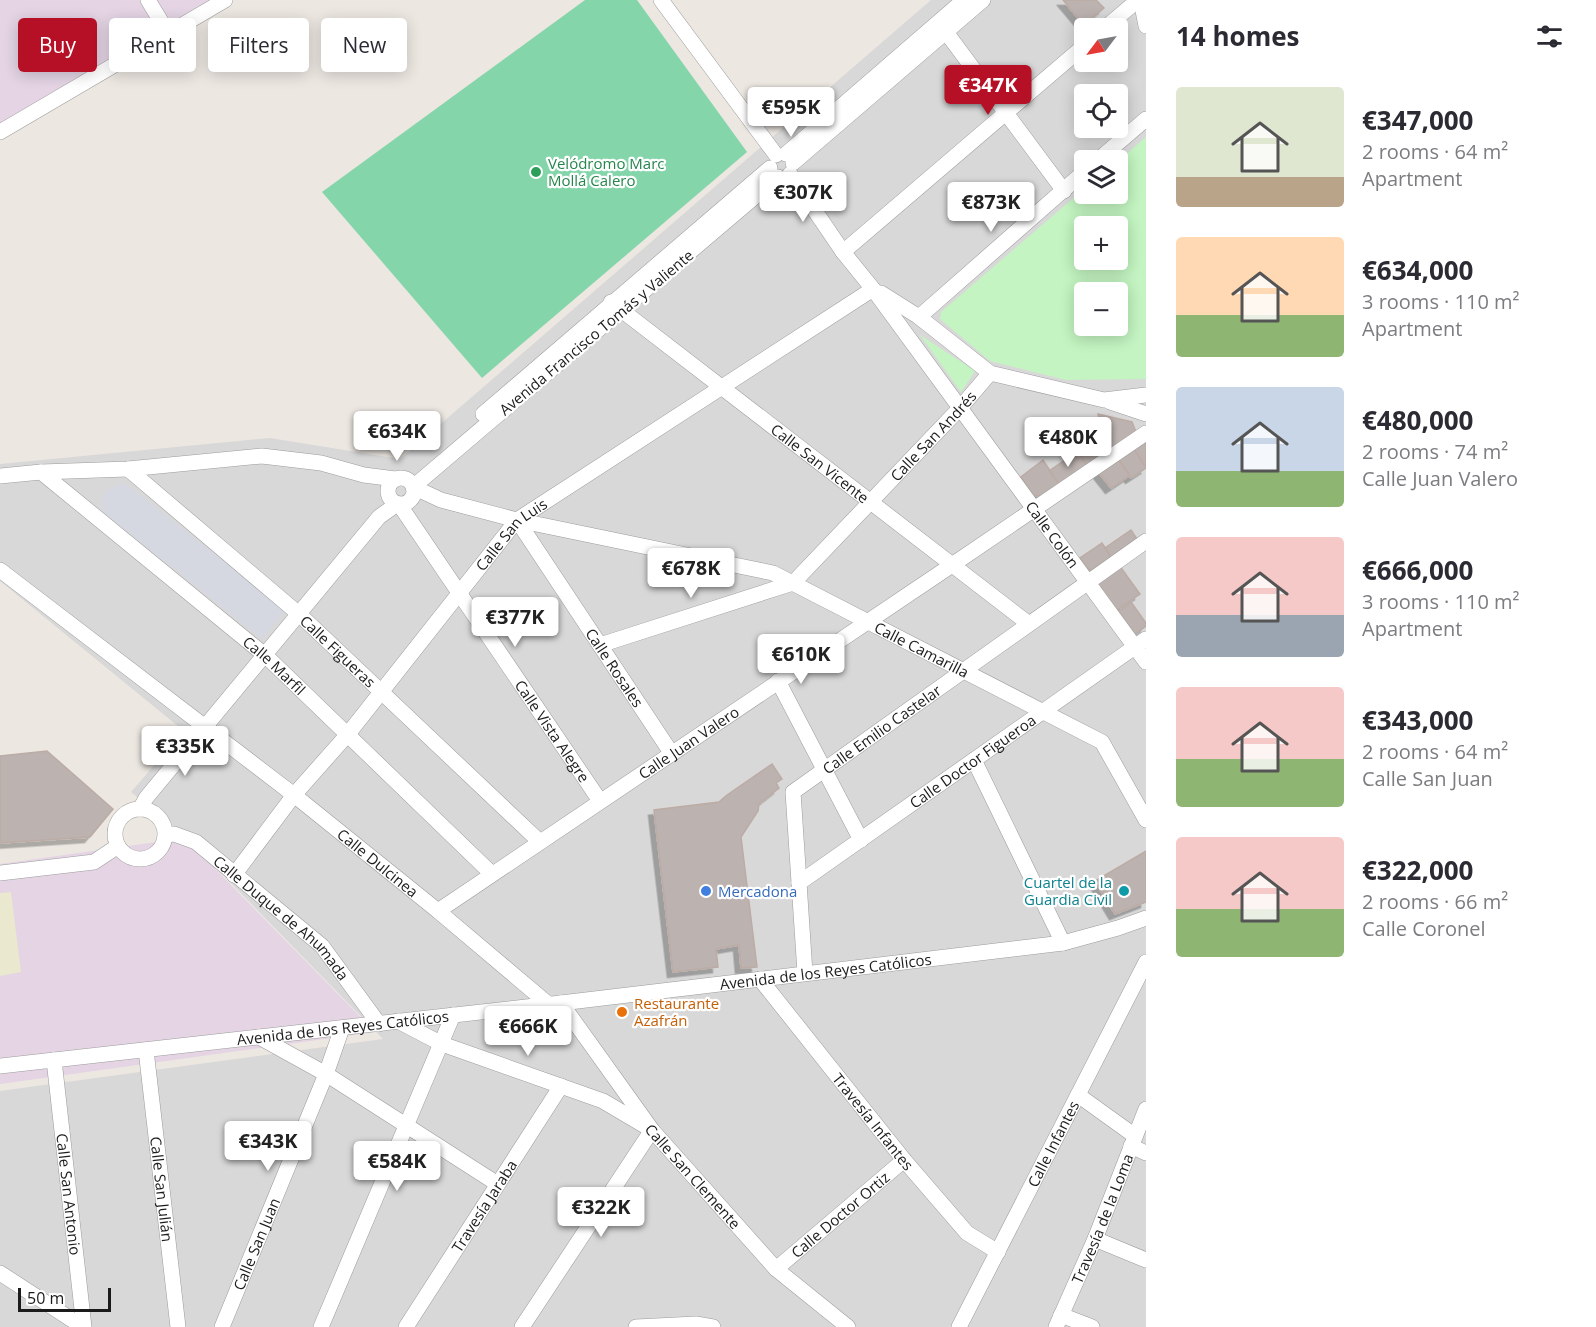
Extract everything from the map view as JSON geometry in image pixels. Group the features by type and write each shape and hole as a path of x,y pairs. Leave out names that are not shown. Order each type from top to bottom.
{"street":[{"path":"148,0 159,18"},
{"path":"194,18 225,0"},
{"name":"Calle Colón","path":"661,0 843,252 873,289 1088,582 1140,643 1146,662"},
{"name":"Avenida Francisco Tomás y Valiente","path":"942,27 964,0"},
{"name":"Avenida Francisco Tomás y Valiente","path":"400,496 942,27 983,0"},
{"path":"1117,18 1139,0 1146,26"},
{"path":"942,27 1064,191"},
{"path":"843,252 1074,55"},
{"path":"0,132 109,68"},
{"path":"1110,150 1146,119"},
{"path":"919,317 1074,182"},
{"name":"Calle Colón","path":"873,289 919,317 990,373"},
{"name":"Calle San Luis","path":"234,875 294,795 348,734 517,520 873,289"},
{"name":"Calle San Vicente","path":"617,306 1029,624"},
{"path":"990,373 1104,400 1146,414"},
{"name":"Calle San Andrés","path":"600,645 793,583 960,408 990,373"},
{"path":"1104,400 1146,395"},
{"name":"Calle Juan Valero","path":"438,911 1146,433"},
{"path":"0,476 128,469 262,456 321,463 364,475 400,496 379,517 140,808 124,814 118,821 115,829 118,846 130,857 146,859 160,850 166,835 161,819 148,810 140,808"},
{"name":"Calle Figueras","path":"128,469 300,615 382,690 540,842"},
{"name":"Calle Marfil","path":"41,472 266,656 492,874"},
{"name":"Calle Camarilla","path":"400,496 441,500 517,520 773,573 1102,742 1144,812"},
{"name":"Calle Vista Alegre","path":"400,496 459,595 600,801"},
{"name":"Calle Rosales","path":"517,520 672,754"},
{"name":"Calle Emilio Castelar","path":"805,973 794,792 1146,541"},
{"name":"Calle Dulcinea","path":"0,570 294,795 554,1003"},
{"name":"Calle Doctor Figueroa","path":"799,883 1140,643"},
{"path":"778,681 861,840"},
{"path":"974,760 1063,942"},
{"name":"Calle Duque de Ahumada","path":"166,835 174,834 196,842 322,946 379,1024"},
{"path":"0,873 94,862 118,846"},
{"name":"Avenida de los Reyes Católicos","path":"0,1066 379,1024 1063,942 1118,928 1146,918"},
{"name":"Calle Infantes","path":"959,1327 1146,962"},
{"name":"Travesía Infantes","path":"760,979 904,1160 967,1233 998,1252"},
{"name":"Calle San Clemente","path":"554,1003 652,1130 776,1269 848,1327"},
{"path":"321,1327 453,1015"},
{"path":"398,1021 442,1044 603,1101 652,1130 522,1327"},
{"name":"Calle San Juan","path":"222,1327 326,1074 342,1028"},
{"path":"259,1037 326,1074 496,1183"},
{"name":"Calle San Julián","path":"146,1050 178,1327"},
{"name":"Calle San Antonio","path":"54,1060 84,1327"},
{"name":"Travesía Jaraba","path":"406,1327 496,1183 561,1086"},
{"path":"1078,1095 1146,1153"},
{"name":"Travesía de la Loma","path":"1059,1321 1095,1239 1146,1109"},
{"name":"Calle Doctor Ortiz","path":"776,1269 904,1160"},
{"path":"1095,1239 1146,1260"},
{"path":"0,1273 84,1327"},
{"path":"1059,1321 1092,1327"},
{"path":"638,1327 713,1327"}],"shaded area":[{"path":"0,0 211,0 181,18 109,18 109,61 97,69 97,18 18,18 18,72 91,72 0,127"},
{"path":"931,0 1146,0 1146,1327 0,1327 0,1091 383,1039 186,837 131,792 184,731 0,581 0,464 270,438 400,459"},
{"path":"118,484 127,485 286,610 262,639 104,513 102,501 104,493"},
{"path":"185,838 375,1032 0,1084 0,864"},
{"path":"11,892 21,972 0,976 0,893"}],"green space":[{"name":"Velódromo Marc Mollá Calero","path":"585,0 637,0 747,152 482,378 322,192"},
{"path":"1146,137 1146,379 1066,380 990,361 940,319 941,312 1074,198 1074,204 1128,204 1128,152"},
{"path":"920,335 975,371 961,392"}],"building":[{"path":"1063,0 1096,0 1104,8 1092,18 1078,18"},
{"path":"1098,414 1132,422 1136,432 1107,452 1098,437 1108,429 1101,427"},
{"path":"1089,423 1107,452 1087,466 1069,436"},
{"path":"1146,440 1146,467 1134,449"},
{"path":"1134,449 1146,468 1131,478 1118,459"},
{"path":"1078,451 1087,466 1059,484 1049,471"},
{"path":"1118,459 1130,475 1111,488 1099,473"},
{"path":"1043,460 1059,484 1042,496 1033,495 1021,477"},
{"path":"1131,530 1137,539 1111,557 1105,548"},
{"path":"1102,543 1111,557 1092,570 1088,569 1080,558"},
{"path":"1119,565 1140,594 1115,611 1097,586 1098,578"},
{"path":"1131,602 1146,623 1146,626 1135,634 1119,612"},
{"path":"47,751 113,809 90,837 0,843 0,756"},
{"name":"Mercadona","path":"772,764 782,779 776,783 779,788 759,804 758,811 741,837 757,967 741,968 739,945 716,949 718,967 673,972 654,810 719,802"},
{"name":"Cuartel de la Guardia Civil","path":"1146,851 1146,902 1115,914 1095,881"}],"place":[{"name":"Velódromo Marc Mollá Calero","path":"536,172"},
{"name":"Mercadona","path":"706,891"},
{"name":"Cuartel de la Guardia Civil","path":"1124,891"},
{"name":"Restaurante Azafrán","path":"622,1012"}]}
